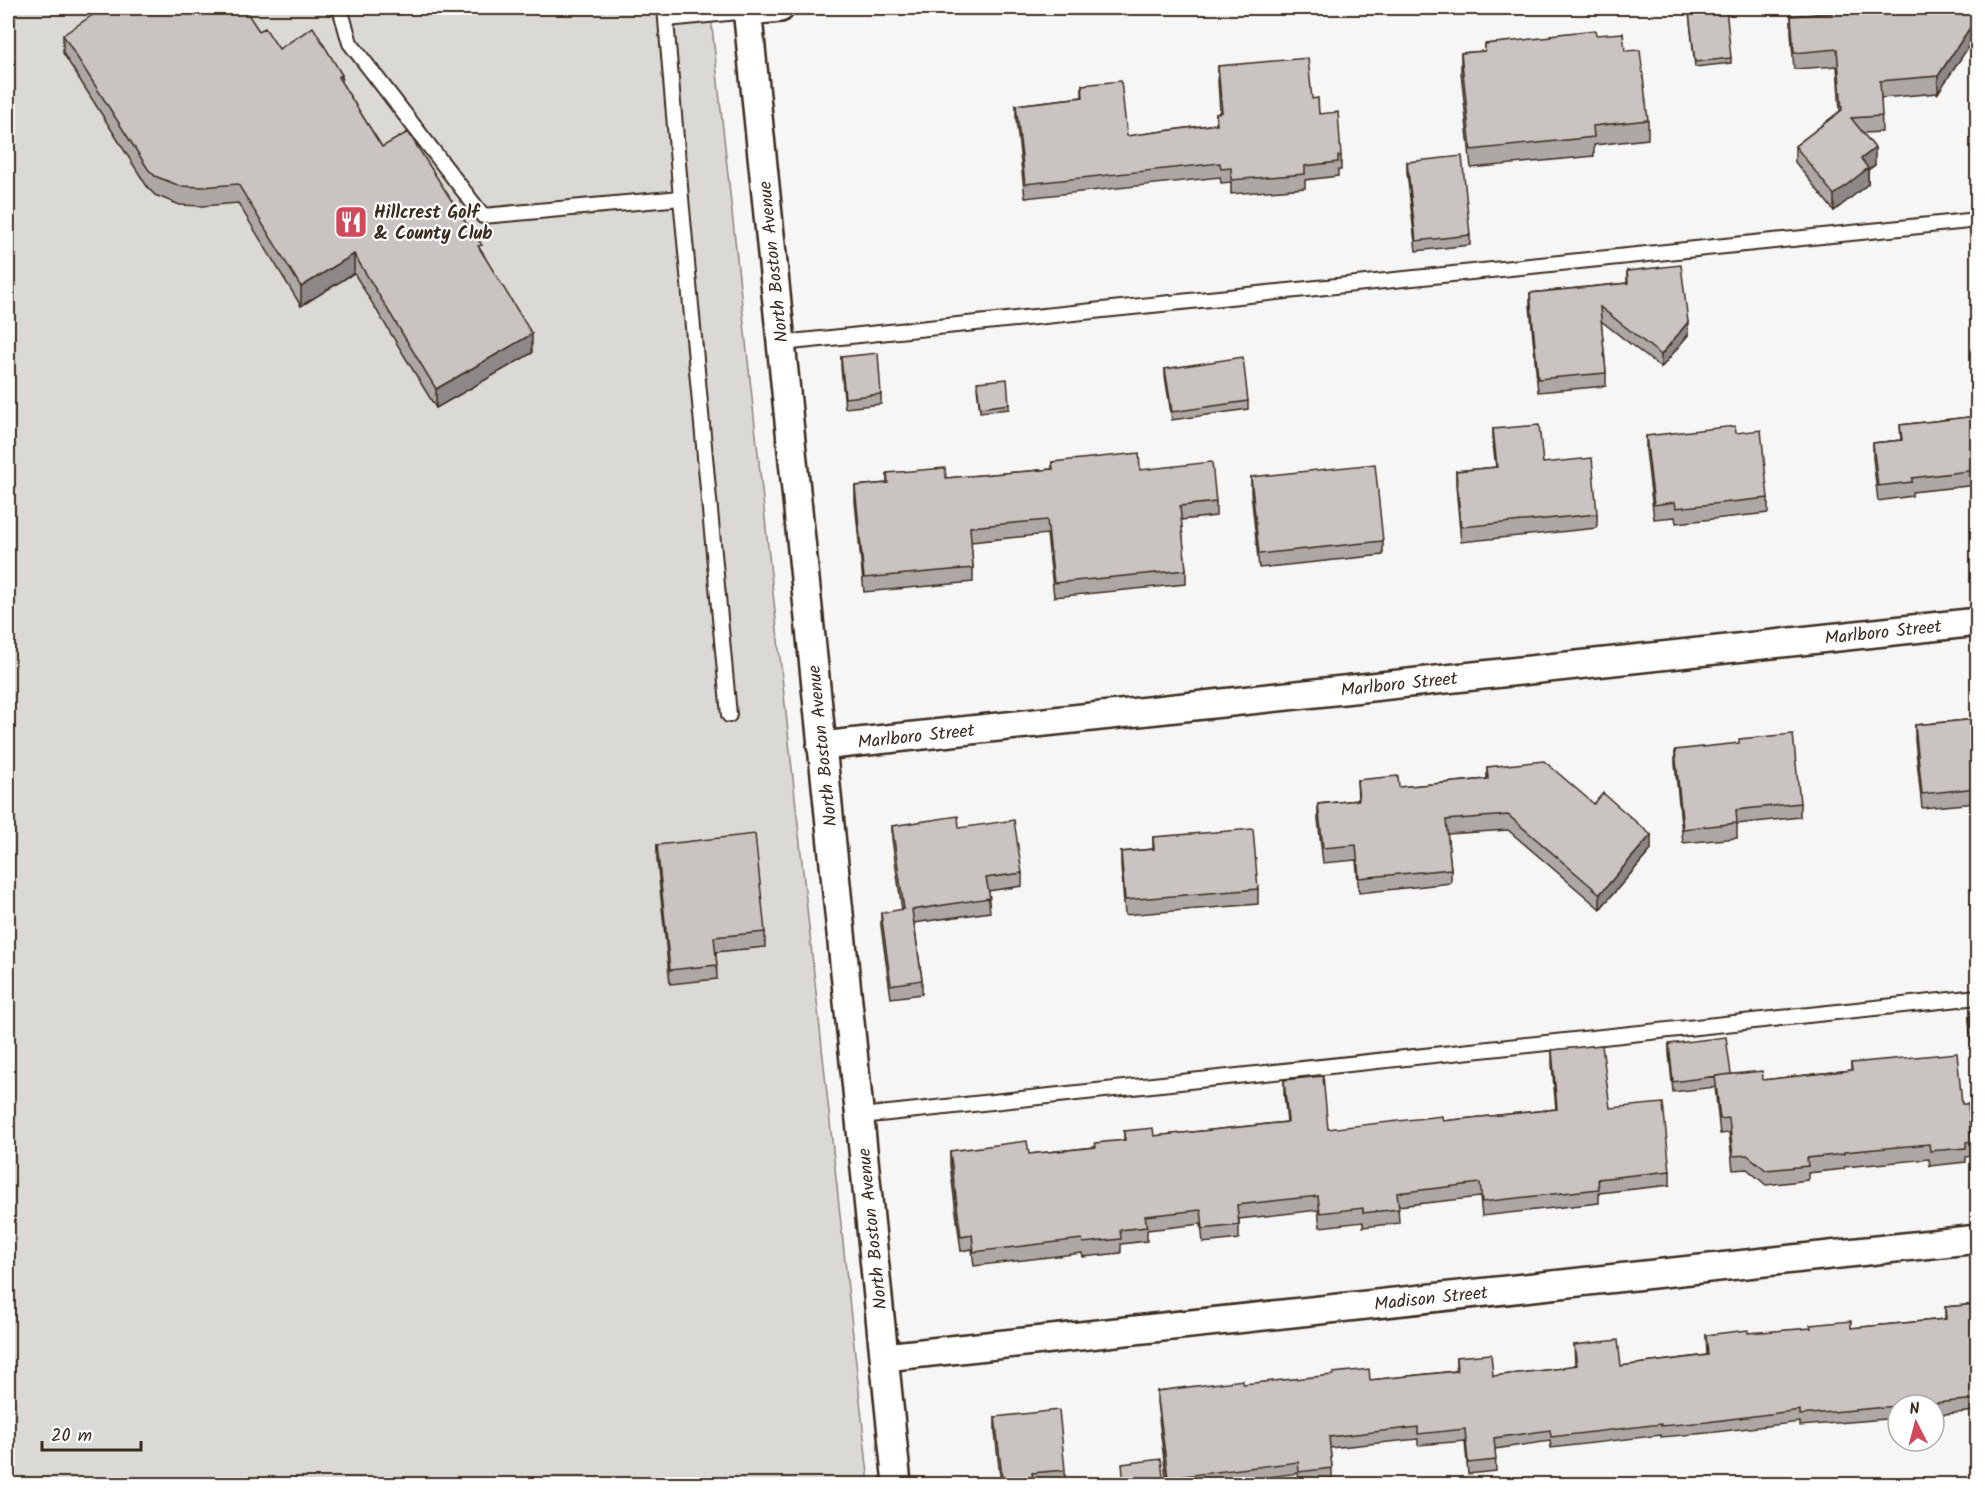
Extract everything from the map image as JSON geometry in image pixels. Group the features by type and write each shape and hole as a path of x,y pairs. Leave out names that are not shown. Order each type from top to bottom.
{"street":[{"path":"748,9 780,8"},
{"name":"North Boston Avenue","path":"748,9 897,1485"},
{"name":"Marlboro Street","path":"821,746 1977,622"},
{"name":"Madison Street","path":"885,1357 1977,1239"}],"lane":[{"path":"340,8 350,43 483,216 681,198"},
{"path":"729,715 666,13 748,9"},
{"path":"782,344 1977,220"},
{"path":"861,1116 1977,997"}],"shaded area":[{"path":"8,8 710,8 869,1484 8,1484"}],"building":[{"name":"Hillcrest Golf & County Club","path":"103,8 244,8 259,31 265,28 279,49 313,27 342,75 338,77 382,147 408,132 482,245 478,246 532,334 436,389 354,254 301,287 238,184 180,186 155,176 148,169 63,35"},
{"path":"1726,8 1731,58 1695,62 1689,12"},
{"path":"1832,8 1977,8 1977,17 1938,76 1880,81 1882,116 1851,118 1875,148 1861,159 1868,168 1834,195 1795,146 1842,110 1837,49 1794,53 1791,16 1832,13"},
{"path":"1595,30 1596,35 1623,33 1625,51 1640,50 1648,120 1593,126 1594,137 1471,150 1461,53 1485,51 1485,44"},
{"path":"1308,58 1312,99 1318,98 1319,114 1338,112 1341,156 1338,156 1338,162 1305,166 1305,174 1231,180 1231,168 1221,169 1220,163 1025,184 1016,105 1083,97 1082,85 1121,81 1127,136 1217,124 1216,113 1222,112 1218,66"},
{"path":"1462,156 1470,235 1416,241 1407,162"},
{"path":"1681,265 1688,322 1661,355 1600,307 1606,373 1538,379 1530,293 1628,283 1627,271"},
{"path":"878,353 881,394 845,398 841,357"},
{"path":"1243,357 1248,401 1172,412 1165,369"},
{"path":"1007,379 1009,404 980,408 977,382"},
{"path":"1977,416 1977,470 1912,478 1912,482 1878,486 1873,443 1902,440 1900,425"},
{"path":"1539,425 1543,463 1592,458 1597,514 1461,527 1456,471 1497,467 1493,429"},
{"path":"1735,426 1736,433 1761,430 1768,498 1676,508 1675,502 1654,505 1646,436"},
{"path":"1139,453 1140,470 1212,462 1216,502 1180,506 1186,570 1054,583 1047,520 970,527 973,568 864,578 855,486 888,483 887,473 945,468 946,478 1053,469 1052,462"},
{"path":"1375,464 1383,541 1259,554 1251,477"},
{"path":"1977,719 1977,788 1922,794 1915,725"},
{"path":"1793,734 1800,803 1736,810 1737,823 1683,829 1675,750 1739,743 1739,739"},
{"path":"1544,761 1594,804 1603,793 1651,835 1600,894 1508,815 1446,820 1451,869 1359,878 1356,845 1323,848 1318,804 1359,800 1357,780 1398,776 1399,787 1488,779 1487,767"},
{"path":"958,816 959,828 1014,820 1022,873 986,878 990,898 912,910 922,980 891,985 881,913 904,909 892,826"},
{"path":"1253,829 1258,889 1125,900 1121,852 1154,849 1153,837"},
{"path":"755,834 765,932 714,937 717,965 670,970 657,845"},
{"path":"1977,1016 1977,1048 1972,1049 1969,1017"},
{"path":"1726,1037 1731,1074 1673,1082 1669,1044"},
{"path":"1602,1045 1610,1108 1663,1103 1670,1171 1598,1179 1599,1189 1482,1202 1480,1183 1397,1193 1399,1209 1363,1213 1363,1208 1320,1213 1318,1196 1237,1205 1239,1225 1203,1229 1201,1210 1145,1216 1147,1227 1120,1230 1121,1239 1083,1243 1082,1239 974,1252 972,1235 961,1237 950,1151 1027,1141 1029,1154 1096,1147 1095,1143 1125,1140 1124,1131 1153,1128 1154,1136 1288,1122 1284,1080 1323,1076 1328,1129 1442,1116 1443,1121 1557,1109 1552,1050"},
{"path":"1957,1053 1962,1104 1968,1104 1971,1141 1966,1142 1966,1148 1930,1151 1929,1144 1844,1152 1844,1154 1807,1158 1808,1166 1766,1170 1747,1155 1733,1156 1729,1118 1720,1119 1715,1076 1762,1071 1763,1080 1852,1070 1851,1063"},
{"path":"1977,1304 1977,1399 1946,1402 1946,1393 1886,1393 1886,1407 1800,1415 1800,1410 1707,1422 1661,1426 1661,1424 1551,1437 1550,1430 1494,1438 1496,1460 1468,1463 1465,1429 1418,1434 1418,1427 1329,1437 1332,1468 1299,1472 1298,1462 1168,1478 1157,1391 1243,1380 1243,1384 1333,1375 1333,1373 1369,1369 1370,1380 1457,1371 1456,1357 1491,1354 1493,1376 1577,1365 1574,1345 1618,1340 1621,1366 1708,1355 1706,1335 1748,1330 1748,1333 1811,1328 1810,1325 1851,1321 1851,1328 1946,1319 1945,1307"},
{"path":"1059,1410 1065,1470 1032,1473 1034,1485 1003,1485 995,1417"},
{"path":"1161,1459 1164,1485 1124,1485 1122,1464"}],"place":[{"name":"Hillcrest Golf & County Club","path":"351,222"}]}
